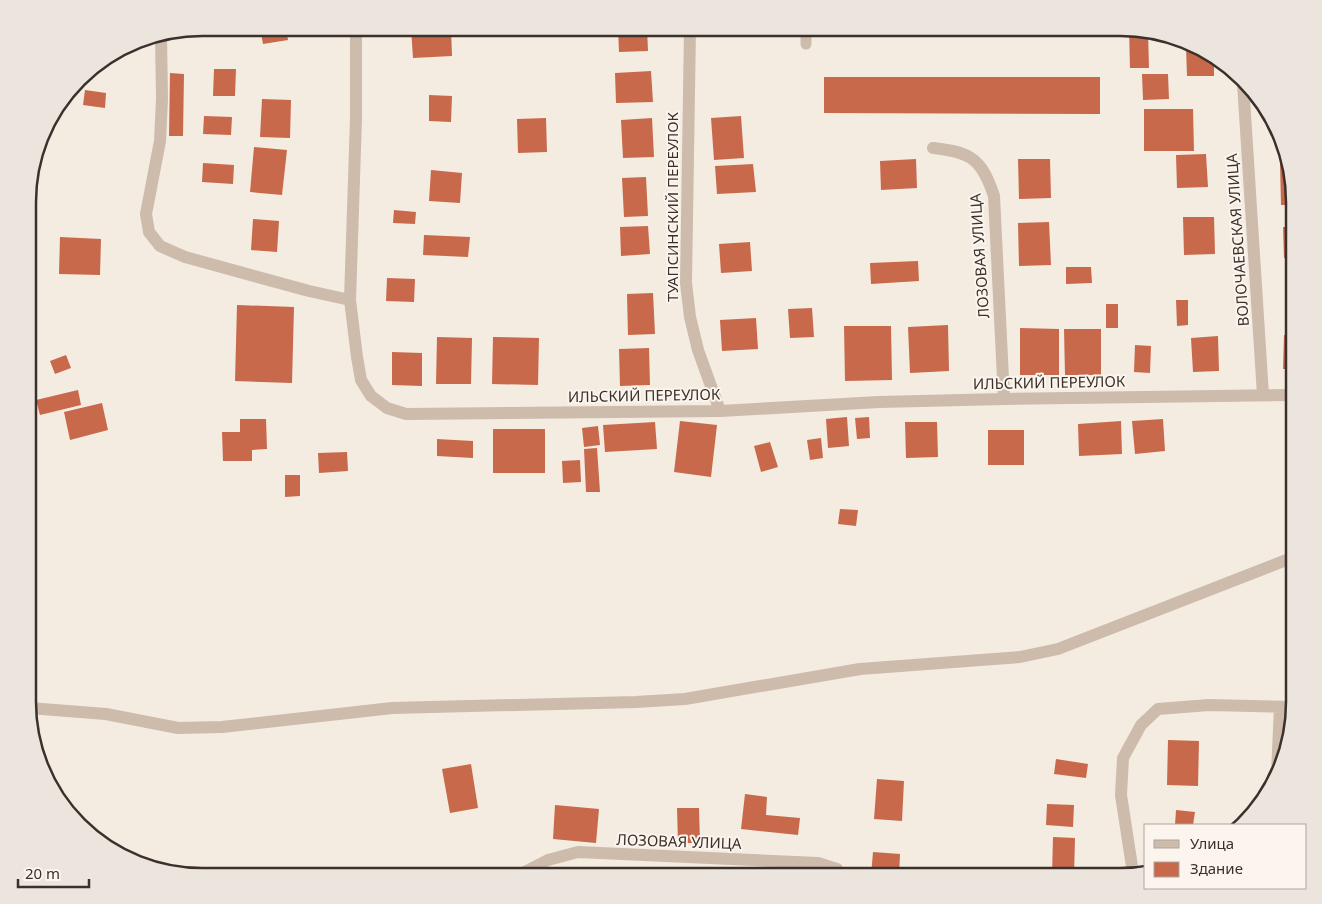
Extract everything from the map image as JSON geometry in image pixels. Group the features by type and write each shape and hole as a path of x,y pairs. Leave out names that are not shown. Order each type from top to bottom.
{"street":[{"name":"ИЛЬСКИЙ ПЕРЕУЛОК","path":"356,36 356,118 350,300 362,380 371,396 387,408 406,414 720,411 879,402 1285,395"},
{"name":"ТУАПСИНСКИЙ ПЕРЕУЛОК","path":"690,37 686,283 690,317 698,350 720,411"},
{"path":"161,42 162,99 160,141 146,214 148,232 160,246 185,257 309,291 350,300"},
{"name":"ВОЛОЧАЕВСКАЯ УЛИЦА","path":"1244,93 1263,395"},
{"name":"ЛОЗОВАЯ УЛИЦА","path":"933,148 954,150 971,158 987,175 994,196 1004,399"},
{"path":"37,709 106,714 178,728 222,728 392,708 685,699 860,669 1020,657 1058,649 1285,561"},
{"path":"1132,867 1122,794 1123,758 1142,725 1158,709 1209,705 1285,707"},
{"path":"1278,750 1280,707"},
{"name":"ЛОЗОВАЯ УЛИЦА","path":"534,867 548,860 578,852 818,863 833,868"}],"lane":[{"path":"806,37 806,44"}],"building":[{"path":"262,36 287,36 288,40 263,44"},
{"path":"412,36 451,36 452,56 413,58"},
{"path":"618,36 647,36 648,51 619,52"},
{"path":"1129,37 1148,39 1149,68 1130,68"},
{"path":"1186,51 1214,66 1214,76 1187,76"},
{"path":"214,69 236,69 235,96 213,96"},
{"path":"651,71 653,102 616,103 615,73"},
{"path":"170,73 184,74 183,136 169,136"},
{"path":"1142,74 1168,74 1169,99 1143,100"},
{"path":"824,77 1100,77 1100,114 824,113"},
{"path":"85,90 106,93 105,108 83,105"},
{"path":"429,95 452,96 451,122 429,121"},
{"path":"262,99 291,100 290,138 260,137"},
{"path":"1144,109 1193,109 1194,151 1144,151"},
{"path":"204,116 232,117 231,135 203,134"},
{"path":"741,116 744,158 714,160 711,118"},
{"path":"546,118 547,152 518,153 517,119"},
{"path":"652,118 654,157 623,158 621,120"},
{"path":"254,147 287,150 282,195 250,192"},
{"path":"1206,154 1208,187 1177,188 1176,155"},
{"path":"916,159 917,188 881,190 880,161"},
{"path":"1018,159 1050,159 1051,198 1019,199"},
{"path":"203,163 234,165 233,184 202,182"},
{"path":"1280,163 1285,192 1285,205 1281,205"},
{"path":"753,164 756,192 717,194 715,166"},
{"path":"431,170 462,173 460,203 429,201"},
{"path":"646,177 648,216 624,217 622,178"},
{"path":"394,210 416,212 415,224 393,223"},
{"path":"1183,217 1214,217 1215,254 1184,255"},
{"path":"253,219 279,221 277,252 251,250"},
{"path":"1049,222 1051,265 1019,266 1018,223"},
{"path":"648,226 650,254 621,256 620,227"},
{"path":"1283,227 1285,227 1285,258"},
{"path":"424,235 470,237 468,257 423,255"},
{"path":"60,237 101,239 100,275 59,274"},
{"path":"750,242 752,271 721,273 719,244"},
{"path":"918,261 919,281 871,284 870,263"},
{"path":"1066,267 1091,267 1092,283 1066,284"},
{"path":"387,278 415,279 414,302 386,301"},
{"path":"653,293 655,334 628,335 627,294"},
{"path":"1176,300 1188,300 1188,325 1177,326"},
{"path":"1106,304 1118,304 1118,328 1106,328"},
{"path":"237,305 294,307 292,383 235,381"},
{"path":"812,308 814,337 790,338 788,309"},
{"path":"756,318 758,349 722,351 720,320"},
{"path":"948,325 949,371 910,373 908,327"},
{"path":"844,326 891,326 892,380 845,381"},
{"path":"1020,328 1059,329 1059,375 1020,375"},
{"path":"1064,329 1101,329 1101,375 1065,375"},
{"path":"1284,335 1285,369 1283,369"},
{"path":"1218,336 1219,371 1193,372 1191,338"},
{"path":"437,337 472,338 471,384 436,384"},
{"path":"493,337 539,338 538,385 492,384"},
{"path":"1135,345 1151,346 1150,373 1134,372"},
{"path":"649,348 650,385 620,386 619,349"},
{"path":"392,352 422,353 422,386 392,385"},
{"path":"66,355 71,368 55,374 50,361"},
{"path":"78,390 81,405 40,415 36,400"},
{"path":"102,403 108,430 70,440 64,412"},
{"path":"847,417 849,446 828,448 826,419"},
{"path":"869,417 870,438 857,439 855,418"},
{"path":"240,419 266,419 267,449 252,450 252,461 223,461 222,432 240,432"},
{"path":"1163,419 1165,451 1135,454 1132,421"},
{"path":"680,421 717,425 711,477 674,472"},
{"path":"1121,421 1122,454 1079,456 1078,424"},
{"path":"655,422 657,449 605,452 603,425"},
{"path":"905,422 937,422 938,457 906,458"},
{"path":"598,426 600,445 584,447 582,428"},
{"path":"493,429 545,429 545,473 493,473"},
{"path":"988,430 1024,430 1024,465 988,465"},
{"path":"821,438 823,458 810,460 807,440"},
{"path":"437,439 473,441 473,458 437,456"},
{"path":"770,442 778,467 761,472 754,446"},
{"path":"597,448 600,492 586,492 584,449"},
{"path":"347,452 348,471 319,473 318,453"},
{"path":"580,460 581,482 563,483 562,461"},
{"path":"285,475 300,475 300,496 285,497"},
{"path":"840,509 858,510 856,526 838,524"},
{"path":"1168,740 1199,741 1198,786 1167,785"},
{"path":"1056,759 1088,764 1086,778 1054,774"},
{"path":"471,764 478,808 450,813 442,769"},
{"path":"877,779 904,781 902,821 874,819"},
{"path":"745,794 767,797 766,815 800,818 798,835 741,829"},
{"path":"1047,804 1074,805 1073,827 1046,825"},
{"path":"555,805 599,809 596,843 553,839"},
{"path":"677,808 699,808 700,843 678,843"},
{"path":"1176,810 1195,812 1193,824 1175,824"},
{"path":"1053,837 1075,838 1074,868 1052,868"},
{"path":"873,852 900,854 899,868 872,868"}]}
